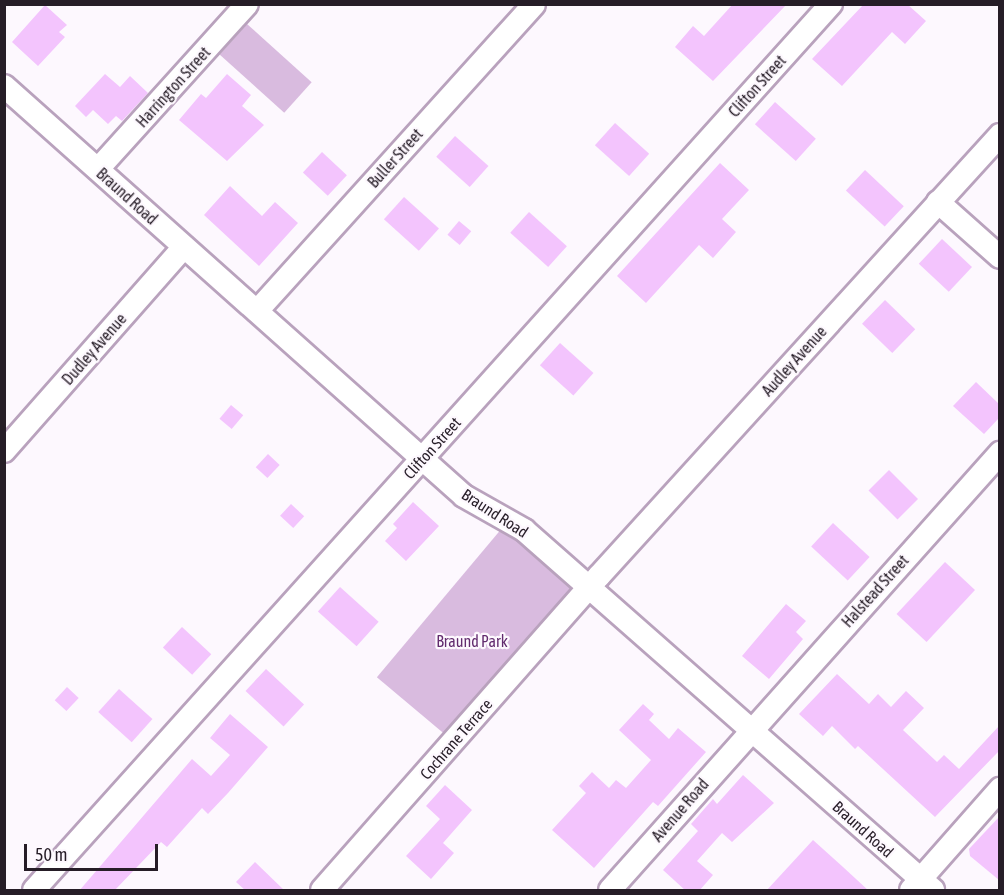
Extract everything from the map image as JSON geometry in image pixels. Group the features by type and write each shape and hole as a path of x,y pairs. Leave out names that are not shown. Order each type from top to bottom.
{"street":[{"name":"Harrington Street","path":"98,170 247,4"},
{"name":"Buller Street","path":"256,311 534,4"},
{"name":"Clifton Street","path":"34,891 831,4"},
{"name":"Braund Road","path":"4,86 464,496 524,530 751,730 921,887"},
{"name":"Audley Avenue","path":"589,588 999,135"},
{"path":"938,202 999,257"},
{"name":"Dudley Avenue","path":"4,451 184,247"},
{"name":"Halstead Street","path":"751,730 999,453"},
{"name":"Cochrane Terrace","path":"322,891 589,588"},
{"name":"Avenue Road","path":"610,891 751,730"},
{"path":"921,887 999,789"}],"green space":[{"path":"247,24 312,82 284,113 220,54"},
{"name":"Braund Park","path":"508,521 588,588 457,745 377,677"}],"building":[{"path":"733,4 787,4 713,81 675,47 693,26 704,36"},
{"path":"864,4 907,4 926,21 905,44 892,32 842,86 812,59"},
{"path":"45,5 67,25 59,32 65,37 38,66 12,42"},
{"path":"105,74 120,87 130,76 148,93 122,121 116,116 108,124 93,110 86,117 75,106"},
{"path":"227,74 251,95 242,106 264,125 227,161 179,120 201,94 206,98"},
{"path":"775,102 816,139 796,161 755,124"},
{"path":"615,123 649,154 629,176 595,145"},
{"path":"455,136 488,166 470,187 436,157"},
{"path":"322,152 347,175 328,196 303,172"},
{"path":"720,163 749,190 722,219 736,232 713,258 699,245 646,303 617,276"},
{"path":"865,170 904,206 885,227 846,190"},
{"path":"230,186 262,216 275,202 298,223 259,266 204,215"},
{"path":"404,197 439,228 419,251 384,219"},
{"path":"529,212 567,246 548,267 510,233"},
{"path":"459,221 471,231 460,245 447,235"},
{"path":"942,239 972,267 949,292 919,264"},
{"path":"885,300 915,329 892,353 862,324"},
{"path":"560,343 593,373 573,395 540,365"},
{"path":"976,382 999,404 999,418 984,434 953,406"},
{"path":"231,405 243,415 232,429 219,419"},
{"path":"268,454 280,465 267,478 256,467"},
{"path":"889,470 918,499 897,519 868,491"},
{"path":"413,502 439,526 406,561 385,541 397,528 393,524"},
{"path":"291,504 304,516 293,528 280,516"},
{"path":"833,523 870,557 848,581 811,546"},
{"path":"945,562 975,590 927,642 897,614"},
{"path":"340,587 379,622 357,646 318,612"},
{"path":"786,604 806,621 796,632 803,639 769,679 742,656"},
{"path":"182,627 211,654 192,675 163,647"},
{"path":"266,669 304,704 284,726 246,691"},
{"path":"837,674 869,704 878,694 891,707 906,691 924,708 903,730 937,762 944,755 959,769 999,726 999,751 935,817 858,746 855,749 832,726 823,736 799,714"},
{"path":"67,687 79,698 66,711 55,700"},
{"path":"119,689 152,719 132,742 98,712"},
{"path":"643,704 654,714 649,720 669,739 678,728 706,752 658,806 653,802 594,868 552,830 586,793 579,786 592,772 609,788 616,780 626,788 651,760 619,730"},
{"path":"230,714 268,747 208,814 202,808 167,847 161,842 114,891 79,891 192,759 211,776 230,755 210,738"},
{"path":"743,775 774,803 732,842 722,833 697,861 713,875 699,891 686,891 663,870 698,831 691,824 713,799 717,804"},
{"path":"445,785 472,810 443,843 454,853 431,879 406,856 440,819 426,806"},
{"path":"999,817 999,880 970,856 969,849"},
{"path":"813,840 843,867 869,891 766,891"},
{"path":"255,862 285,891 246,891 236,882"}]}
